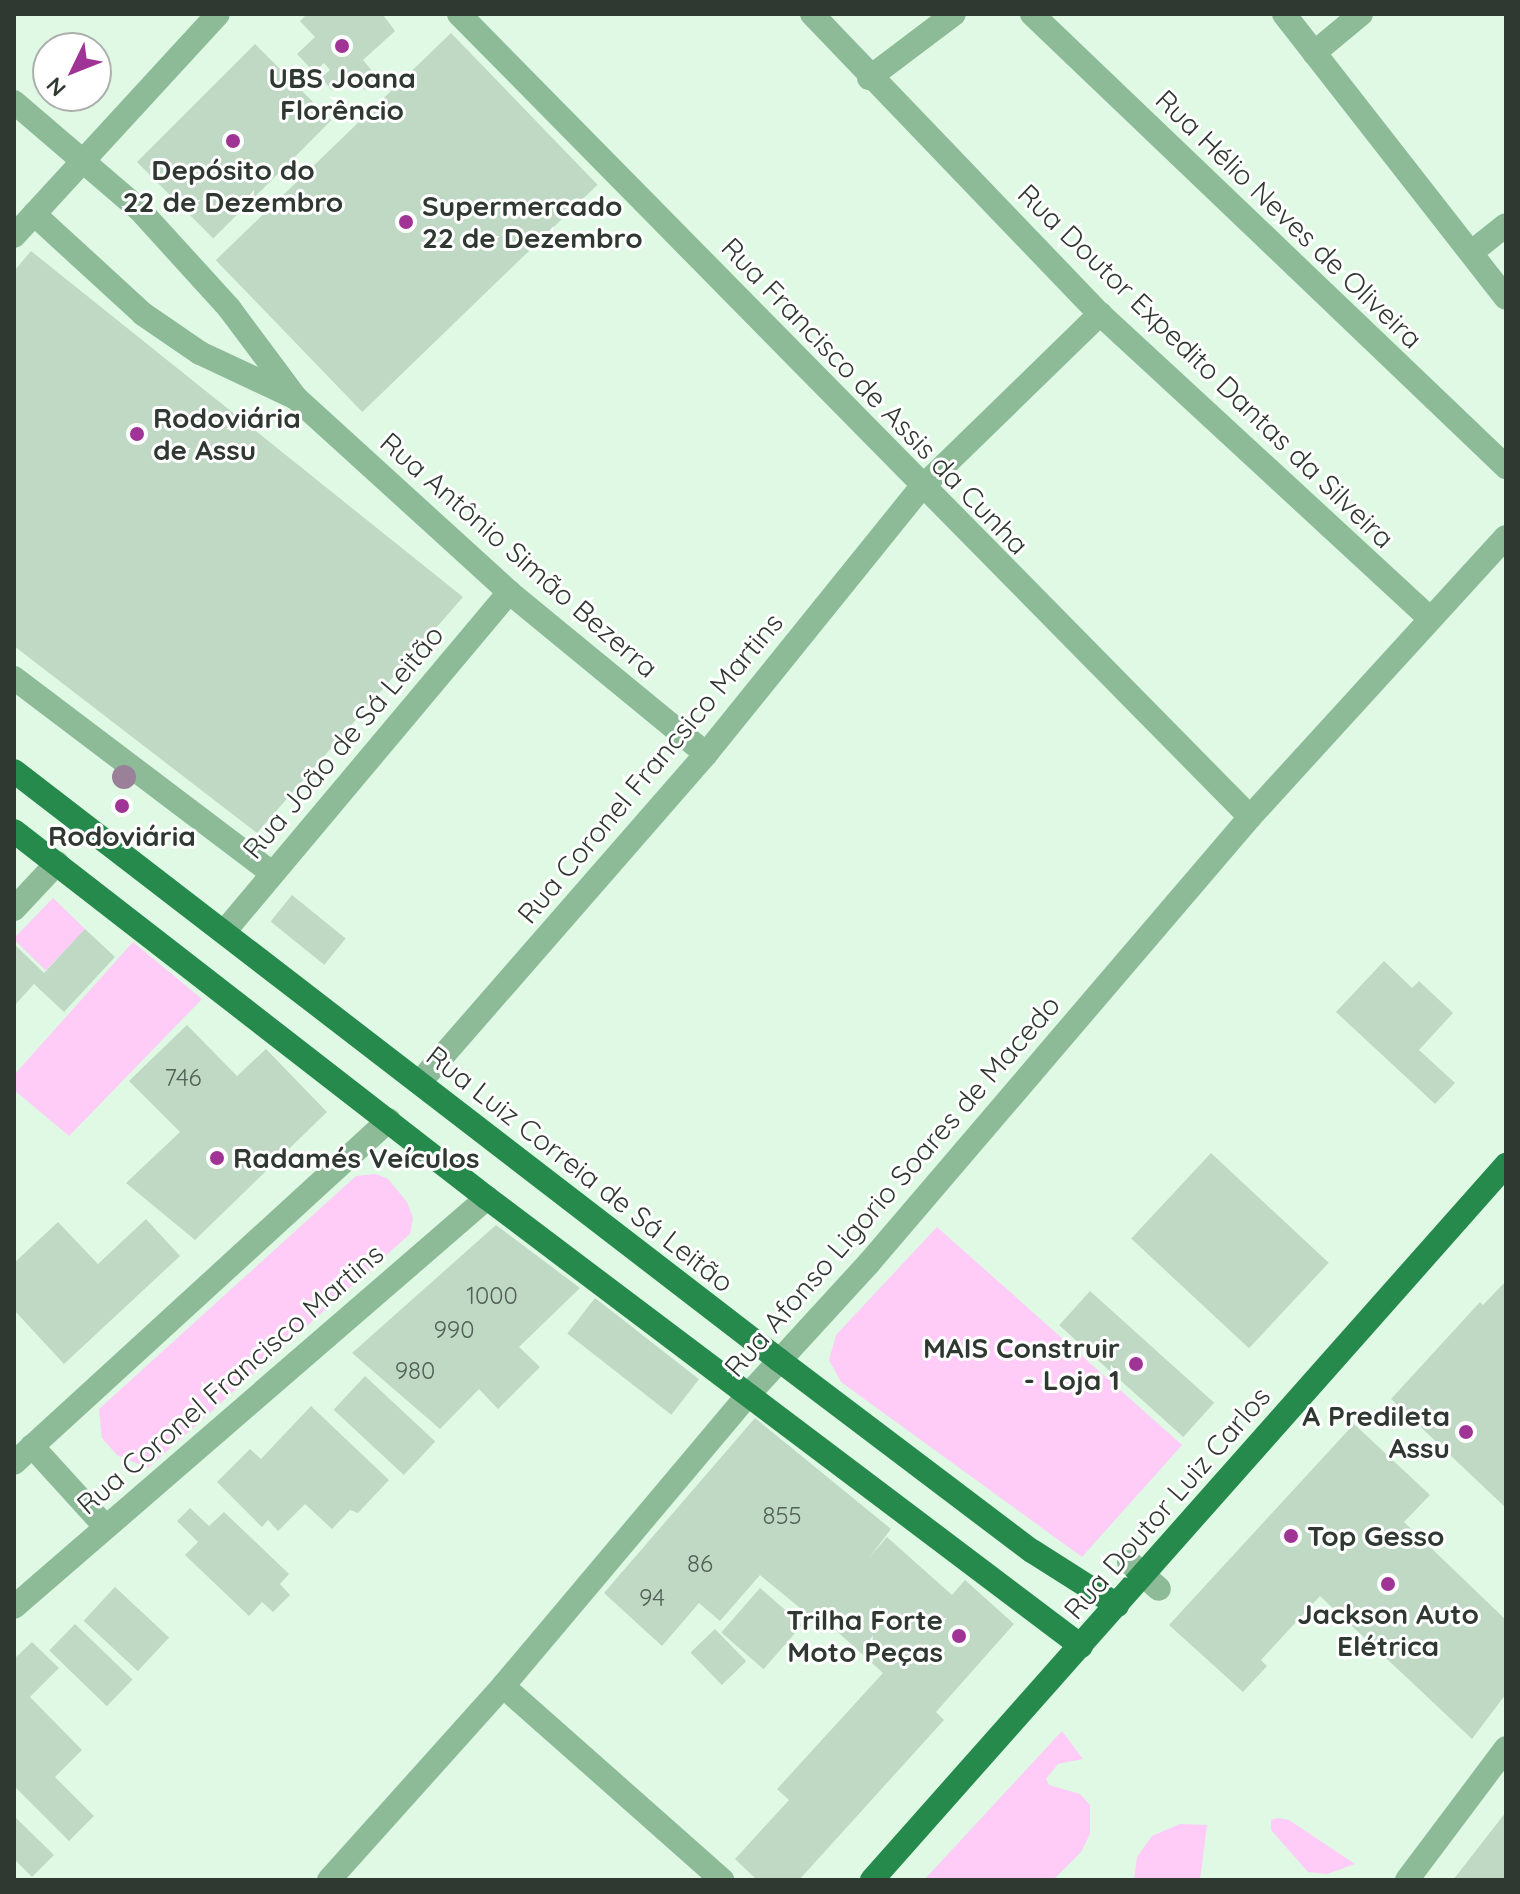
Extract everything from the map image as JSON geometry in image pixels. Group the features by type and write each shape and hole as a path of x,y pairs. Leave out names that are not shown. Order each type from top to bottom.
{"main road":[{"name":"Rua Luiz Correia de Sá Leitão","path":"14,771 779,1360 1032,1551 1117,1605"},
{"path":"14,831 487,1198 1081,1646"},
{"name":"Rua Doutor Luiz Carlos","path":"872,1880 1506,1165"}],"street":[{"path":"14,236 218,14"},
{"name":"Rua Francisco de Assis da Cunha","path":"459,14 921,488 1250,817"},
{"name":"Rua Doutor Expedito Dantas da Silveira","path":"812,14 869,78 1100,314 1429,618"},
{"path":"869,78 954,14"},
{"name":"Rua Hélio Neves de Oliveira","path":"1032,14 1506,467"},
{"path":"1284,14 1506,298"},
{"path":"1314,53 1361,14"},
{"name":"Rua Antônio Simão Bezerra","path":"14,102 139,209 229,308 296,398 509,592 706,754"},
{"name":"Rua Antônio Simão Bezerra","path":"34,214 143,314 200,353 296,398"},
{"path":"1472,252 1506,225"},
{"path":"921,488 1100,314"},
{"name":"Rua Coronel Francsico Martins","path":"420,1082 706,754 921,488"},
{"name":"Rua Afonso Ligorio Soares de Macedo","path":"329,1880 503,1686 748,1395 869,1263 1250,817 1506,537"},
{"name":"Rua João de Sá Leitão","path":"224,932 509,592"},
{"path":"14,678 272,873"},
{"path":"14,909 57,863"},
{"path":"104,1525 23,1454 389,1120"},
{"name":"Rua Coronel Francisco Martins","path":"14,1607 104,1525 487,1198"},
{"path":"503,1686 722,1880"},
{"path":"1407,1880 1506,1748"}],"shaded area":[{"path":"53,898 85,929 46,970 14,938"},
{"path":"133,942 202,999 69,1136 14,1090 14,1075"},
{"path":"376,1174 388,1179 407,1202 413,1218 410,1234 148,1468 117,1455 102,1438 99,1409 356,1176"},
{"path":"937,1227 1182,1445 1082,1557 841,1382 829,1360 836,1335"},
{"path":"1062,1731 1083,1759 1058,1764 1046,1779 1049,1785 1080,1794 1090,1805 1090,1834 1081,1852 1053,1880 924,1880"},
{"path":"1271,1820 1289,1820 1355,1864 1327,1874 1308,1872 1271,1830"},
{"path":"1180,1824 1207,1825 1200,1880 1134,1880 1137,1857 1152,1836"}],"building":[{"name":"UBS Joana Florêncio","path":"307,14 382,14 387,20 395,31 363,60 378,78 365,90 349,74 332,90 321,78 330,70 324,63 314,72 297,54 315,37 300,21"},
{"name":"Supermercado 22 de Dezembro","path":"451,33 598,185 362,412 216,260"},
{"name":"Depósito do 22 de Dezembro","path":"255,44 331,120 213,238 137,162"},
{"name":"Rodoviária de Assu","path":"31,251 463,597 257,833 14,646 14,271"},
{"path":"292,895 346,938 324,965 271,921"},
{"path":"85,929 115,957 64,1012 34,984 14,1006 14,944 44,973"},
{"path":"1384,961 1412,988 1419,981 1453,1013 1419,1050 1455,1083 1435,1104 1336,1012"},
{"name":"Radamés Veículos","path":"187,1025 237,1076 266,1049 327,1112 195,1240 126,1183 180,1132 129,1081"},
{"path":"1211,1153 1329,1263 1249,1348 1131,1239"},
{"path":"146,1219 180,1256 64,1364 14,1310 14,1263 58,1222 98,1264"},
{"path":"496,1225 580,1288 519,1347 540,1367 498,1409 479,1389 440,1429 352,1353"},
{"name":"A Predileta Assu","path":"1506,1281 1506,1508 1391,1399 1480,1302 1483,1305"},
{"name":"MAIS Construir - Loja 1","path":"1090,1291 1214,1403 1183,1437 1059,1325"},
{"path":"595,1298 699,1379 671,1415 567,1333"},
{"path":"365,1376 435,1441 404,1475 334,1410"},
{"path":"311,1406 389,1480 358,1513 350,1510 332,1529 305,1504 278,1531 268,1520 262,1527 217,1482 250,1449 261,1459"},
{"path":"755,1418 891,1529 869,1558 887,1537 952,1595 965,1580 1014,1624 936,1712 944,1720 799,1880 757,1880 735,1859 789,1800 777,1789 883,1673 820,1616 816,1621 760,1575 720,1621 699,1603 662,1646 604,1593"},
{"name":"Jackson Auto Elétrica","path":"1354,1424 1430,1495 1404,1522 1506,1620 1506,1694 1472,1739 1320,1596 1261,1660 1267,1666 1243,1692 1169,1625"},
{"path":"190,1508 209,1526 224,1512 289,1574 280,1584 290,1595 273,1612 262,1602 249,1616 185,1555 198,1542 177,1521"},
{"path":"115,1587 169,1637 138,1671 84,1621"},
{"path":"760,1588 802,1625 764,1669 721,1633"},
{"path":"75,1624 133,1680 107,1706 49,1651"},
{"path":"715,1629 746,1661 722,1685 691,1653"},
{"path":"32,1642 59,1668 30,1697 82,1750 55,1777 94,1816 69,1841 14,1786 14,1659"},
{"path":"1506,1812 1506,1880 1453,1880"},
{"path":"14,1816 54,1855 32,1877 14,1859"}],"place":[{"name":"UBS Joana Florêncio","path":"342,46"},
{"name":"Depósito do 22 de Dezembro","path":"233,141"},
{"name":"Supermercado 22 de Dezembro","path":"406,222"},
{"name":"Rodoviária de Assu","path":"137,434"},
{"name":"Rodoviária","path":"122,806"},
{"name":"Radamés Veículos","path":"217,1158"},
{"name":"MAIS Construir - Loja 1","path":"1136,1364"},
{"name":"A Predileta Assu","path":"1466,1432"},
{"name":"Top Gesso","path":"1291,1536"},
{"name":"Jackson Auto Elétrica","path":"1388,1584"},
{"name":"Trilha Forte Moto Peças","path":"959,1636"}]}
